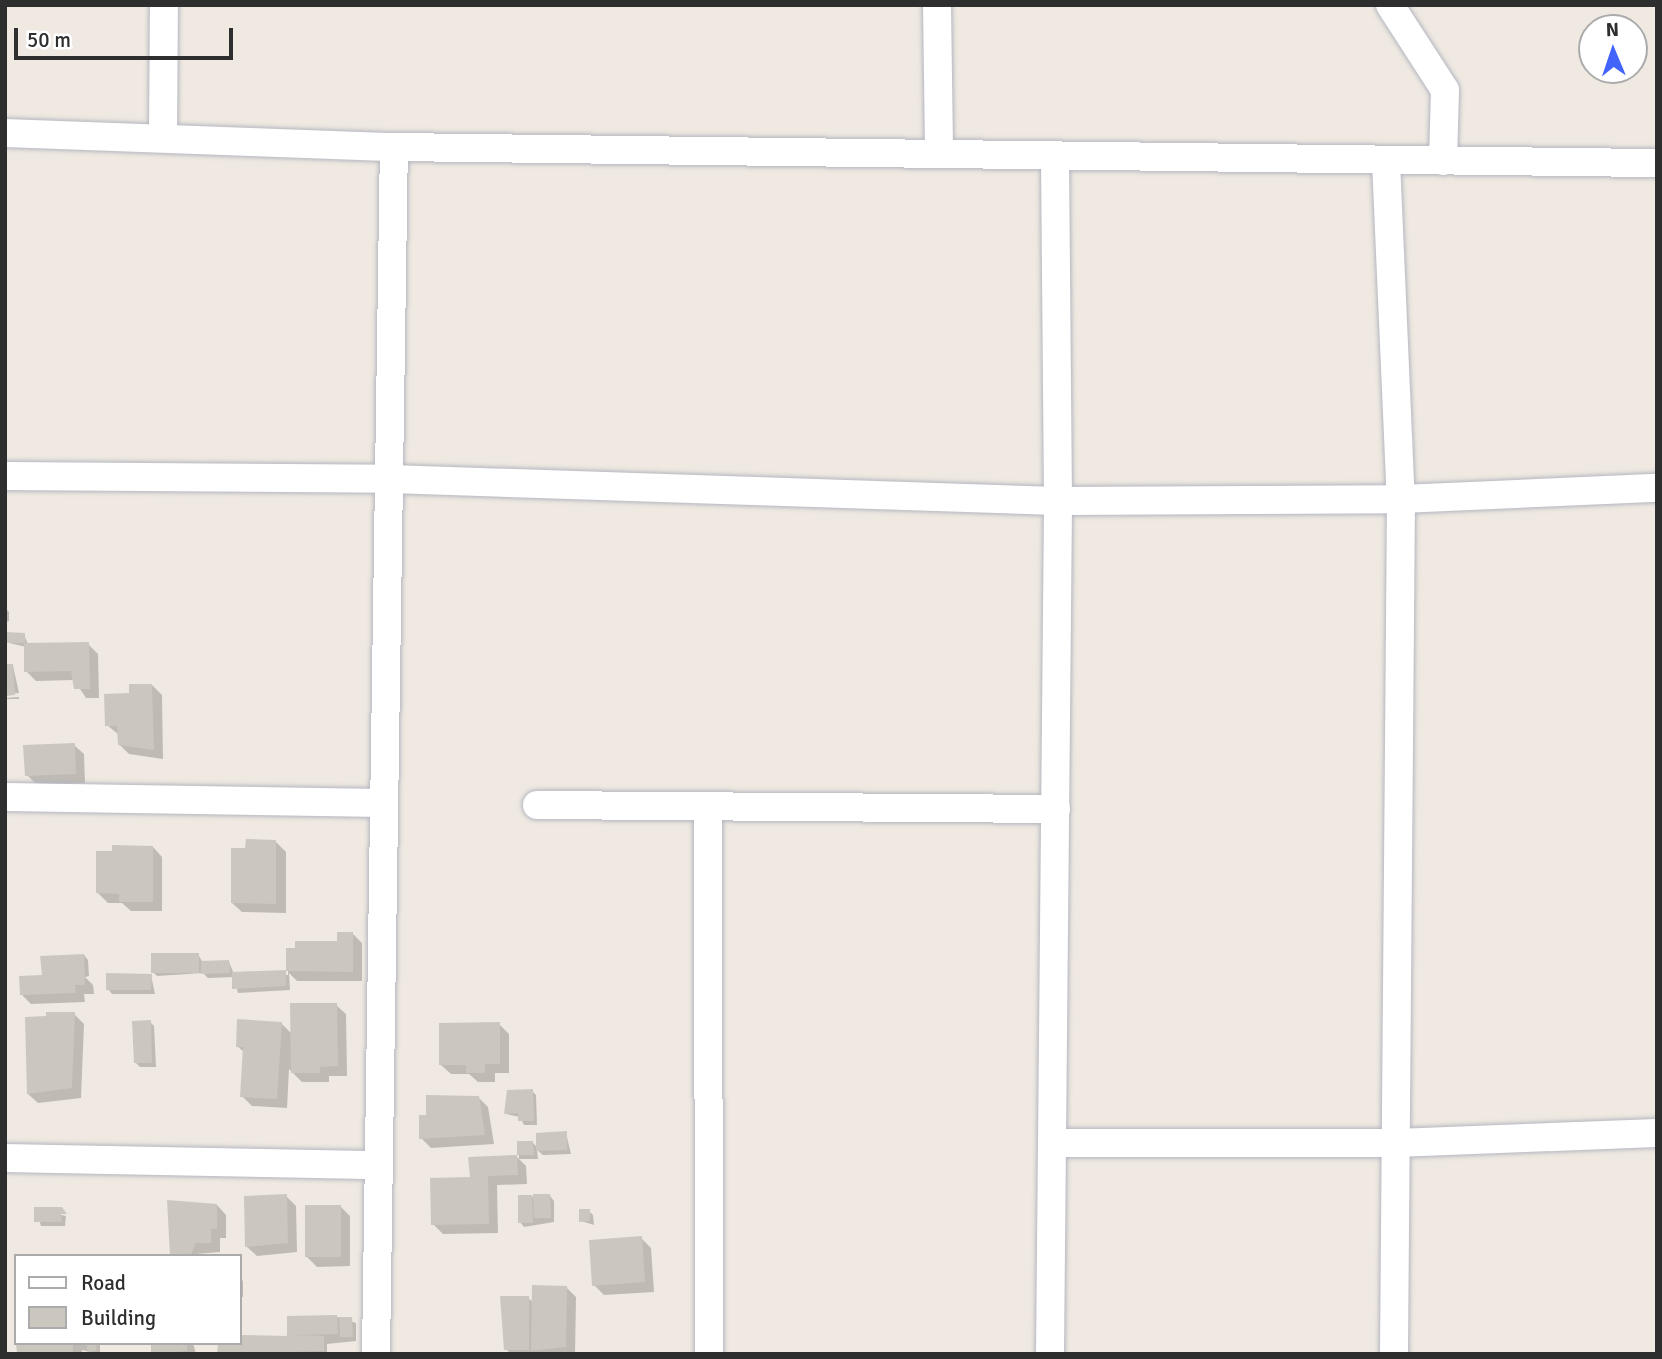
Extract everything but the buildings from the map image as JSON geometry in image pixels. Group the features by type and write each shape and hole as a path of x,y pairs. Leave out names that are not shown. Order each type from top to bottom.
{"street":[{"path":"163,138 164,5"},
{"path":"937,5 939,153"},
{"path":"1390,5 1445,90 1443,161"},
{"path":"5,132 394,147 1657,163"},
{"path":"376,1354 394,147"},
{"path":"1050,1354 1058,501 1055,157"},
{"path":"1386,161 1401,499 1394,1354"},
{"path":"5,476 390,479 1058,501 1401,499 1657,488"},
{"path":"5,797 384,803"},
{"path":"537,806 1056,809"},
{"path":"708,807 709,1354"},
{"path":"1053,1143 1396,1143 1657,1133"},
{"path":"5,1158 379,1165"}]}
